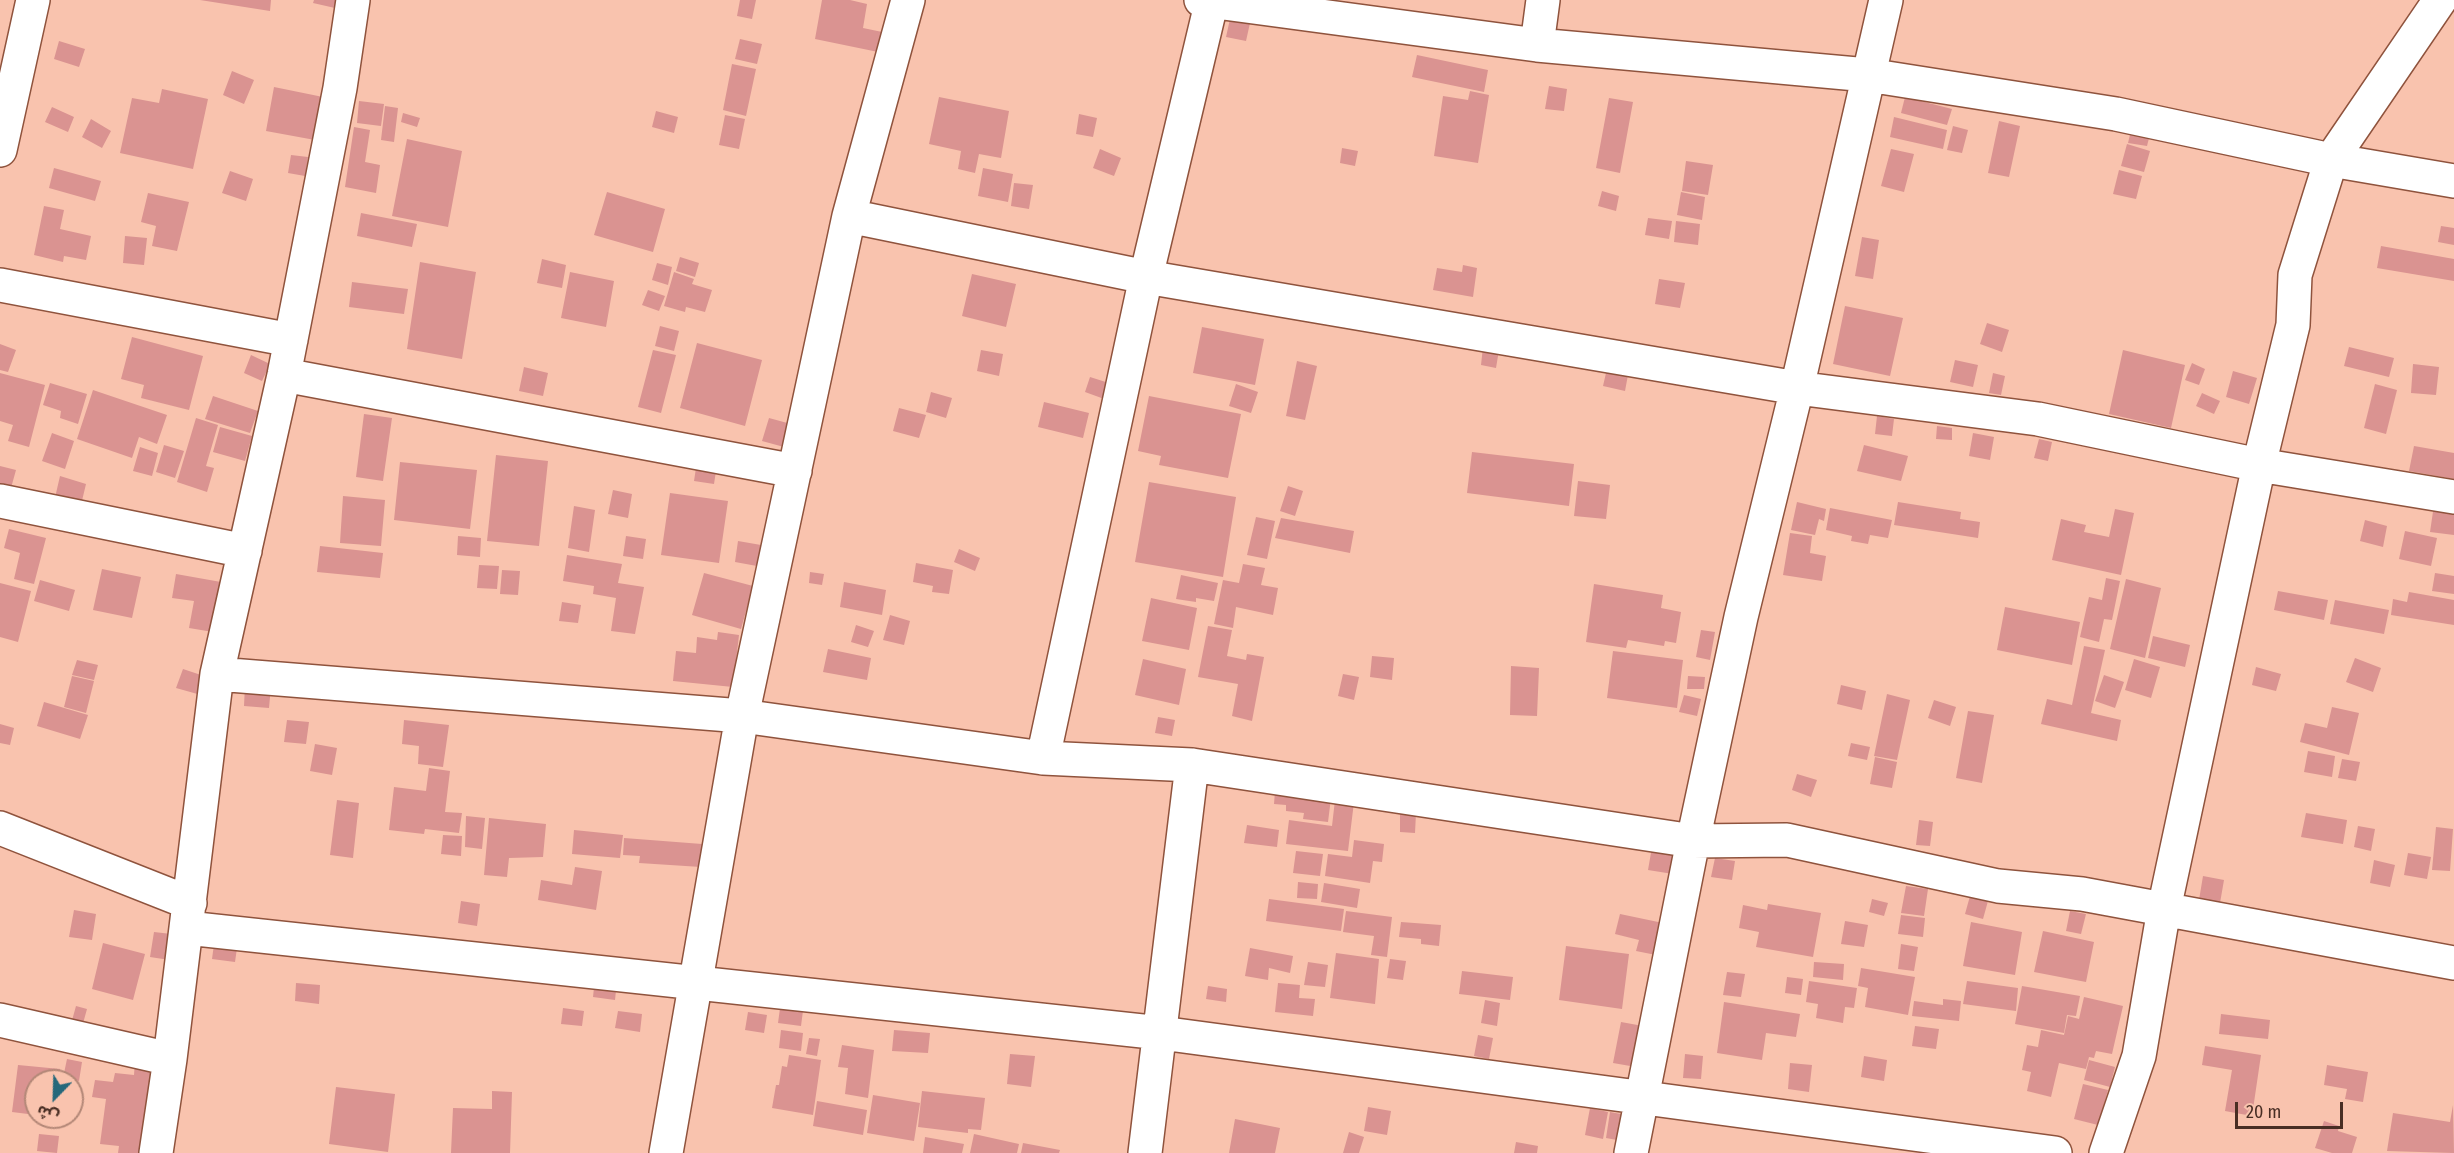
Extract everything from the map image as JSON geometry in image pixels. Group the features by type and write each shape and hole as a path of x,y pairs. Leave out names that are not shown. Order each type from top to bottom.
{"street":[{"path":"0,150 33,0"},
{"path":"156,1153 170,1059 217,674 284,375 340,88 353,0"},
{"path":"666,1153 742,716 849,216 908,0"},
{"path":"1537,45 1543,0"},
{"path":"1631,1153 1741,617 1797,388 1886,0"},
{"path":"2106,1153 2139,1056 2164,909 2259,465 2293,325 2295,275 2331,160 2440,0"},
{"path":"1043,758 1208,1 1537,45 1868,75 2116,114 2331,160 2454,181"},
{"path":"849,216 1146,278 1797,388 2038,419 2259,465 2454,497"},
{"path":"0,285 291,340"},
{"path":"284,375 795,471"},
{"path":"0,501 245,551"},
{"path":"217,674 742,716 1043,758 1191,765 1693,842 1787,840 1998,885 2082,894 2454,963"},
{"path":"1145,1153 1191,765"},
{"path":"0,828 188,916 696,982 1161,1033 2055,1153"},
{"path":"0,1020 170,1059"}],"building":[{"path":"200,0 271,0 270,11"},
{"path":"314,0 337,0 335,8 313,3"},
{"path":"740,0 756,0 752,19 737,16"},
{"path":"822,0 850,0 867,4 863,28 887,33 883,53 815,39"},
{"path":"1230,19 1250,23 1246,41 1226,37"},
{"path":"740,39 762,44 757,64 735,59"},
{"path":"59,41 85,49 79,67 54,59"},
{"path":"1417,55 1488,70 1484,92 1412,77"},
{"path":"732,64 756,69 746,116 723,110"},
{"path":"232,71 254,80 244,104 223,95"},
{"path":"1549,86 1567,89 1564,111 1545,109"},
{"path":"274,87 323,97 315,140 266,131"},
{"path":"162,89 208,99 193,169 120,153 132,98 159,103"},
{"path":"1470,91 1489,95 1478,163 1434,156 1443,96 1468,100"},
{"path":"939,97 1009,111 1001,158 979,154 975,173 958,169 961,151 929,144"},
{"path":"1905,97 1952,109 1947,125 1901,113"},
{"path":"1609,98 1633,102 1620,173 1596,168"},
{"path":"359,101 384,104 381,126 357,123"},
{"path":"385,106 398,108 394,142 381,140"},
{"path":"52,107 74,117 68,132 45,122"},
{"path":"656,111 678,117 674,133 652,127"},
{"path":"403,113 420,118 417,127 401,122"},
{"path":"1079,114 1097,118 1093,137 1076,134"},
{"path":"725,115 745,119 739,149 719,145"},
{"path":"1894,117 1947,130 1943,149 1890,137"},
{"path":"91,119 111,131 102,148 82,137"},
{"path":"1999,121 2020,126 2009,177 1988,173"},
{"path":"2133,122 2152,126 2147,146 2128,143"},
{"path":"1953,126 1968,130 1962,153 1947,150"},
{"path":"354,127 370,130 365,162 380,165 376,193 345,187"},
{"path":"407,139 462,151 448,227 392,216"},
{"path":"2127,144 2150,151 2144,172 2121,166"},
{"path":"1342,148 1358,151 1355,166 1340,163"},
{"path":"1100,149 1121,158 1114,176 1093,168"},
{"path":"1891,149 1914,154 1904,192 1881,186"},
{"path":"291,155 308,157 305,176 288,173"},
{"path":"1686,161 1713,165 1708,195 1682,191"},
{"path":"54,168 101,181 95,201 49,188"},
{"path":"983,168 1013,174 1008,202 978,196"},
{"path":"2119,170 2142,176 2136,199 2113,194"},
{"path":"230,171 253,179 246,201 222,193"},
{"path":"1014,183 1033,185 1029,209 1011,206"},
{"path":"1602,191 1619,196 1616,211 1598,206"},
{"path":"607,192 665,209 653,252 594,235"},
{"path":"1681,192 1705,197 1702,220 1677,215"},
{"path":"148,193 189,202 177,251 152,246 156,226 141,222"},
{"path":"44,206 64,210 60,229 91,236 86,260 64,256 63,262 34,255"},
{"path":"361,213 417,224 412,247 357,236"},
{"path":"1648,218 1672,221 1669,239 1645,235"},
{"path":"1676,221 1700,224 1698,245 1674,242"},
{"path":"2441,226 2454,228 2454,245 2438,242"},
{"path":"125,236 147,238 144,265 123,263"},
{"path":"1862,237 1879,240 1873,279 1855,276"},
{"path":"2381,246 2454,259 2454,281 2377,268"},
{"path":"680,257 699,263 695,277 676,271"},
{"path":"542,259 566,265 562,288 537,283"},
{"path":"420,262 476,272 462,359 407,349"},
{"path":"657,263 672,267 668,285 652,280"},
{"path":"1463,265 1477,268 1473,297 1433,290 1437,268 1462,272"},
{"path":"570,272 614,281 606,327 561,318"},
{"path":"674,272 694,279 692,284 712,290 705,312 686,307 685,312 664,306"},
{"path":"972,274 1016,284 1006,327 962,316"},
{"path":"1659,279 1685,283 1680,308 1655,304"},
{"path":"352,282 408,289 404,314 349,307"},
{"path":"648,290 665,296 659,311 642,305"},
{"path":"1845,306 1903,318 1890,376 1833,364"},
{"path":"1987,323 2009,330 2002,352 1980,344"},
{"path":"660,326 679,331 674,351 655,346"},
{"path":"1202,327 1264,339 1255,385 1193,373"},
{"path":"132,337 203,356 189,410 141,398 144,385 121,379"},
{"path":"697,343 762,360 745,426 680,408"},
{"path":"0,344 16,350 8,372 0,370"},
{"path":"1483,347 1499,350 1496,368 1481,365"},
{"path":"2349,347 2394,358 2389,377 2344,366"},
{"path":"653,350 676,355 661,413 638,407"},
{"path":"981,350 1003,354 999,376 977,371"},
{"path":"2123,350 2185,365 2171,428 2109,414"},
{"path":"251,355 270,364 262,381 244,373"},
{"path":"1609,360 1630,364 1625,391 1603,386"},
{"path":"1955,360 1978,365 1973,387 1950,382"},
{"path":"1297,361 1317,366 1305,420 1286,416"},
{"path":"2192,363 2205,369 2199,385 2185,380"},
{"path":"2413,364 2439,367 2436,395 2411,393"},
{"path":"524,367 548,373 543,396 519,391"},
{"path":"2233,371 2257,378 2249,404 2226,397"},
{"path":"0,373 45,385 29,447 8,441 13,425 0,421"},
{"path":"1993,373 2005,376 2001,395 1989,393"},
{"path":"1090,377 1112,384 1107,400 1085,392"},
{"path":"50,383 87,394 78,424 60,418 61,411 43,405"},
{"path":"1236,384 1258,392 1251,413 1229,406"},
{"path":"2375,384 2397,390 2386,434 2364,428"},
{"path":"93,390 167,415 157,444 139,437 132,458 77,439"},
{"path":"931,392 952,398 946,418 926,412"},
{"path":"2202,393 2220,401 2214,414 2196,406"},
{"path":"213,396 258,411 250,433 205,419"},
{"path":"1149,396 1241,414 1228,478 1159,465 1161,456 1138,451"},
{"path":"1044,402 1089,413 1083,438 1038,427"},
{"path":"899,408 926,415 919,438 893,431"},
{"path":"364,414 392,418 383,481 356,477"},
{"path":"1877,416 1894,419 1892,436 1875,434"},
{"path":"196,418 218,425 206,466 214,468 207,492 177,482"},
{"path":"769,418 791,424 784,447 762,441"},
{"path":"1937,426 1952,428 1952,440 1936,439"},
{"path":"220,427 252,436 245,461 213,452"},
{"path":"52,433 74,441 65,469 42,461"},
{"path":"1973,433 1994,437 1990,460 1969,456"},
{"path":"2039,439 2052,442 2048,461 2034,458"},
{"path":"164,445 184,451 175,478 156,472"},
{"path":"1864,445 1908,456 1901,481 1857,471"},
{"path":"2414,446 2454,453 2454,479 2409,471"},
{"path":"140,447 158,453 152,476 133,471"},
{"path":"1472,452 1574,464 1569,506 1467,493"},
{"path":"496,455 548,461 539,546 487,541"},
{"path":"400,462 477,470 470,529 394,520"},
{"path":"0,466 16,470 11,488 0,485"},
{"path":"696,468 716,471 714,484 694,481"},
{"path":"60,476 86,484 80,509 54,502"},
{"path":"1578,481 1610,485 1606,519 1574,516"},
{"path":"1149,482 1236,497 1223,577 1135,562"},
{"path":"1288,486 1303,491 1295,516 1280,511"},
{"path":"613,490 632,494 628,518 608,514"},
{"path":"670,493 728,501 719,563 661,555"},
{"path":"343,496 385,500 381,546 340,543"},
{"path":"2435,498 2454,501 2454,535 2430,532"},
{"path":"1797,502 1826,509 1824,521 1819,519 1815,535 1791,530"},
{"path":"1898,502 1961,512 1960,519 1980,522 1978,538 1894,525"},
{"path":"574,506 595,510 589,552 568,548"},
{"path":"1830,508 1892,520 1888,538 1870,535 1868,544 1851,541 1852,536 1826,530"},
{"path":"2115,509 2134,513 2121,575 2052,560 2061,519 2086,525 2084,532 2109,537"},
{"path":"1256,517 1275,521 1267,559 1247,555"},
{"path":"1281,518 1354,531 1350,553 1275,538"},
{"path":"2365,520 2387,526 2383,547 2360,541"},
{"path":"9,529 46,538 34,584 14,579 20,553 4,548"},
{"path":"2405,531 2437,538 2431,566 2399,559"},
{"path":"1790,533 1812,536 1810,553 1826,556 1822,581 1783,575"},
{"path":"458,536 481,538 480,557 457,555"},
{"path":"626,536 646,539 643,559 623,556"},
{"path":"738,541 761,545 757,566 735,562"},
{"path":"320,546 383,553 380,578 317,572"},
{"path":"959,549 980,558 975,571 954,562"},
{"path":"567,555 622,564 618,583 644,587 635,634 611,631 616,598 593,594 594,586 563,581"},
{"path":"916,563 953,570 949,594 932,592 933,586 913,582"},
{"path":"1243,564 1265,568 1261,585 1278,588 1273,615 1236,607 1233,628 1214,624 1223,580 1239,583"},
{"path":"479,565 499,566 497,589 477,588"},
{"path":"102,569 141,577 132,618 93,610"},
{"path":"502,570 520,571 518,595 500,594"},
{"path":"810,572 824,574 822,585 809,583"},
{"path":"704,573 753,586 741,629 692,615"},
{"path":"2435,573 2454,576 2454,594 2432,591"},
{"path":"176,574 221,582 213,632 189,628 194,601 172,598"},
{"path":"1181,575 1218,583 1214,601 1196,598 1196,602 1176,599"},
{"path":"2106,578 2120,581 2112,620 2104,619 2099,642 2080,637 2089,597 2102,600"},
{"path":"2126,579 2161,588 2145,658 2110,649"},
{"path":"40,580 75,590 69,611 34,601"},
{"path":"844,582 886,590 882,615 840,607"},
{"path":"0,583 31,591 18,642 0,637"},
{"path":"1594,584 1663,595 1661,608 1681,612 1676,643 1665,641 1664,646 1628,640 1626,648 1586,642"},
{"path":"2278,591 2328,600 2324,620 2274,610"},
{"path":"2409,592 2454,600 2454,625 2391,615 2393,599 2407,602"},
{"path":"1151,598 1197,608 1189,650 1142,641"},
{"path":"2335,600 2389,610 2384,634 2330,624"},
{"path":"562,602 581,605 578,623 559,621"},
{"path":"2005,607 2080,622 2072,665 1997,650"},
{"path":"890,615 910,621 904,645 883,640"},
{"path":"856,625 874,631 868,647 851,642"},
{"path":"1208,626 1232,630 1227,656 1246,660 1247,654 1264,657 1252,721 1232,716 1238,684 1198,677"},
{"path":"1701,630 1715,632 1710,660 1696,657"},
{"path":"718,632 739,635 733,687 673,681 676,651 696,653 697,637 717,640"},
{"path":"2153,636 2190,645 2185,667 2148,658"},
{"path":"2084,646 2105,650 2091,713 2121,720 2117,741 2041,724 2047,699 2072,705"},
{"path":"828,649 871,658 867,680 823,672"},
{"path":"1613,651 1683,660 1677,708 1607,698"},
{"path":"1372,656 1394,658 1392,680 1370,677"},
{"path":"2355,658 2381,668 2373,692 2346,682"},
{"path":"1143,659 1186,669 1179,705 1135,695"},
{"path":"2134,659 2160,667 2151,698 2125,690"},
{"path":"77,660 98,665 94,680 72,675"},
{"path":"1511,666 1539,668 1537,716 1510,715"},
{"path":"2256,667 2281,674 2276,691 2252,685"},
{"path":"183,669 207,677 201,695 176,688"},
{"path":"1343,674 1359,677 1354,700 1338,696"},
{"path":"2104,675 2124,682 2115,708 2095,701"},
{"path":"72,676 94,681 86,713 64,707"},
{"path":"1688,676 1705,677 1704,689 1687,689"},
{"path":"245,685 271,686 269,708 244,706"},
{"path":"1841,685 1866,691 1862,710 1837,704"},
{"path":"1887,694 1910,700 1897,760 1874,756"},
{"path":"1684,695 1701,699 1697,716 1679,712"},
{"path":"1934,700 1956,707 1950,726 1928,718"},
{"path":"44,702 88,715 80,739 37,726"},
{"path":"2332,707 2359,713 2349,755 2300,742 2305,723 2327,728"},
{"path":"1968,711 1994,715 1982,783 1956,778"},
{"path":"1158,717 1175,720 1172,736 1155,733"},
{"path":"287,720 309,722 306,744 284,742"},
{"path":"404,720 449,725 443,767 418,764 419,746 402,744"},
{"path":"0,724 14,728 10,745 0,743"},
{"path":"1851,743 1870,747 1867,760 1848,756"},
{"path":"315,744 337,748 332,775 310,771"},
{"path":"2308,751 2335,756 2332,777 2304,772"},
{"path":"1875,757 1897,762 1892,788 1870,784"},
{"path":"2342,759 2360,762 2356,781 2338,778"},
{"path":"429,768 450,771 445,812 462,813 459,833 425,829 424,834 389,830 394,787 426,791"},
{"path":"1797,774 1817,780 1811,797 1792,790"},
{"path":"1275,791 1331,798 1328,822 1303,819 1304,813 1286,811 1286,805 1274,804"},
{"path":"337,800 359,803 353,858 330,855"},
{"path":"1335,800 1354,802 1348,851 1286,844 1289,820 1332,826"},
{"path":"1400,812 1416,813 1415,833 1400,832"},
{"path":"2306,813 2347,820 2343,844 2301,837"},
{"path":"466,816 485,818 482,849 465,847"},
{"path":"489,818 546,824 543,857 509,858 507,877 484,875"},
{"path":"1919,820 1933,822 1930,846 1916,845"},
{"path":"1247,825 1279,830 1277,847 1244,843"},
{"path":"2358,826 2375,829 2371,851 2354,847"},
{"path":"2436,827 2453,829 2450,871 2432,870"},
{"path":"574,830 623,835 620,858 572,854"},
{"path":"443,835 462,836 461,856 441,854"},
{"path":"624,838 702,844 701,867 639,863 640,856 623,855"},
{"path":"1354,840 1384,844 1382,862 1373,861 1370,883 1325,876 1328,854 1352,857"},
{"path":"1652,847 1676,851 1673,874 1648,870"},
{"path":"1296,851 1323,854 1320,876 1293,873"},
{"path":"2408,853 2431,857 2427,879 2404,875"},
{"path":"1715,858 1735,861 1732,880 1711,877"},
{"path":"2374,860 2395,865 2390,887 2370,883"},
{"path":"575,867 602,871 596,910 538,900 541,880 572,885"},
{"path":"2203,876 2224,880 2220,903 2199,900"},
{"path":"1298,882 1318,884 1317,899 1297,898"},
{"path":"1324,883 1360,889 1357,908 1321,902"},
{"path":"1906,886 1928,889 1924,916 1901,913"},
{"path":"1970,896 1988,901 1983,919 1965,914"},
{"path":"1269,899 1344,909 1341,931 1266,921"},
{"path":"1872,899 1888,903 1884,916 1869,912"},
{"path":"461,901 480,904 477,926 458,923"},
{"path":"1768,904 1821,913 1813,957 1756,947 1759,932 1739,928 1743,905 1767,910"},
{"path":"74,910 96,914 92,940 69,937"},
{"path":"1346,911 1392,917 1387,957 1371,955 1374,936 1343,932"},
{"path":"2070,911 2086,914 2081,934 2066,931"},
{"path":"1620,914 1663,923 1656,955 1636,951 1639,940 1615,934"},
{"path":"1901,915 1925,918 1923,937 1898,934"},
{"path":"1845,921 1868,925 1864,947 1841,944"},
{"path":"1401,922 1441,925 1439,946 1421,944 1421,939 1399,937"},
{"path":"1971,922 2022,932 2015,975 1963,966"},
{"path":"2043,931 2094,942 2086,982 2034,972"},
{"path":"154,932 180,935 176,961 150,957"},
{"path":"215,937 238,941 235,962 212,959"},
{"path":"103,943 145,954 133,1000 92,989"},
{"path":"1901,944 1918,947 1914,971 1898,969"},
{"path":"1566,946 1629,954 1622,1009 1559,1000"},
{"path":"1250,948 1293,956 1290,973 1269,968 1268,980 1245,976"},
{"path":"1336,953 1379,959 1375,1004 1330,998"},
{"path":"1390,959 1406,961 1403,980 1387,978"},
{"path":"1308,962 1328,965 1325,987 1304,985"},
{"path":"1814,962 1844,964 1843,980 1813,977"},
{"path":"1861,968 1915,977 1908,1015 1865,1007 1868,988 1858,986"},
{"path":"1462,971 1513,977 1510,1000 1459,994"},
{"path":"1727,972 1745,974 1741,997 1723,995"},
{"path":"1787,977 1803,979 1801,995 1785,993"},
{"path":"595,978 617,981 615,1000 593,997"},
{"path":"1809,981 1857,988 1854,1008 1845,1007 1843,1023 1816,1018 1818,1004 1806,1002"},
{"path":"1967,981 2018,988 2016,1011 1963,1004"},
{"path":"296,983 320,985 319,1004 295,1001"},
{"path":"1278,983 1300,985 1299,998 1315,999 1313,1016 1275,1012"},
{"path":"1208,986 1227,989 1226,1002 1206,999"},
{"path":"2022,986 2080,996 2076,1016 2067,1015 2064,1033 2015,1024"},
{"path":"2084,997 2123,1006 2112,1054 2096,1051 2094,1058 2089,1057 2086,1069 2059,1063 2051,1097 2027,1091 2031,1072 2022,1070 2027,1045 2038,1047 2041,1030 2064,1035 2068,1016 2079,1019"},
{"path":"1943,999 1961,1001 1959,1021 1912,1016 1914,1001 1943,1005"},
{"path":"1485,1000 1500,1003 1497,1026 1481,1023"},
{"path":"781,1001 804,1003 801,1026 778,1023"},
{"path":"1724,1002 1800,1014 1796,1037 1766,1033 1762,1060 1717,1053"},
{"path":"76,1006 87,1009 82,1027 71,1024"},
{"path":"563,1008 584,1011 582,1026 561,1024"},
{"path":"618,1011 642,1014 640,1032 615,1028"},
{"path":"748,1012 767,1015 764,1033 745,1030"},
{"path":"2221,1014 2270,1020 2268,1039 2219,1034"},
{"path":"1621,1022 1643,1026 1636,1067 1613,1063"},
{"path":"1915,1026 1939,1029 1936,1049 1912,1046"},
{"path":"781,1030 803,1033 801,1051 779,1048"},
{"path":"894,1030 930,1033 928,1053 892,1051"},
{"path":"1478,1035 1493,1038 1489,1059 1474,1056"},
{"path":"809,1038 820,1039 817,1056 806,1054"},
{"path":"842,1045 874,1050 868,1098 845,1094 848,1068 838,1067"},
{"path":"2205,1046 2261,1055 2252,1116 2225,1111 2232,1070 2202,1065"},
{"path":"1010,1054 1035,1056 1031,1087 1007,1084"},
{"path":"1685,1054 1703,1056 1701,1079 1683,1078"},
{"path":"789,1055 821,1060 813,1115 772,1108 782,1066 787,1067"},
{"path":"1864,1056 1887,1060 1884,1081 1861,1077"},
{"path":"67,1059 82,1062 81,1069 65,1069"},
{"path":"2089,1060 2115,1067 2110,1087 2084,1080"},
{"path":"135,1061 163,1065 151,1153 118,1153 119,1146 100,1144 106,1099 92,1097 95,1080 113,1082 115,1073 134,1075"},
{"path":"1790,1063 1812,1065 1809,1092 1788,1089"},
{"path":"18,1065 60,1069 24,1069 24,1114 12,1112"},
{"path":"2327,1065 2368,1072 2363,1102 2345,1099 2347,1089 2324,1085"},
{"path":"2083,1084 2108,1090 2098,1125 2074,1119"},
{"path":"336,1087 395,1094 388,1152 329,1144"},
{"path":"492,1091 512,1092 510,1153 451,1153 453,1108 492,1109"},
{"path":"922,1091 985,1098 981,1130 968,1129 968,1133 918,1127"},
{"path":"873,1095 920,1103 914,1141 867,1133"},
{"path":"817,1101 867,1110 863,1135 813,1126"},
{"path":"2453,1105 2454,1153 2387,1151 2393,1113 2450,1122"},
{"path":"1368,1107 1391,1111 1387,1135 1364,1131"},
{"path":"1590,1108 1608,1112 1603,1139 1585,1135"},
{"path":"1610,1112 1632,1116 1628,1142 1606,1138"},
{"path":"1235,1119 1280,1128 1275,1153 1229,1153"},
{"path":"2324,1121 2339,1126 2338,1131 2357,1137 2352,1153 2332,1153 2315,1148"},
{"path":"1349,1132 1364,1137 1359,1153 1343,1153"},
{"path":"39,1134 59,1136 57,1153 37,1151"},
{"path":"974,1134 1019,1144 1017,1153 970,1153"},
{"path":"925,1137 964,1144 962,1153 923,1153"},
{"path":"1516,1142 1538,1146 1537,1153 1514,1153"},
{"path":"1023,1143 1060,1150 1059,1153 1021,1153"}]}
